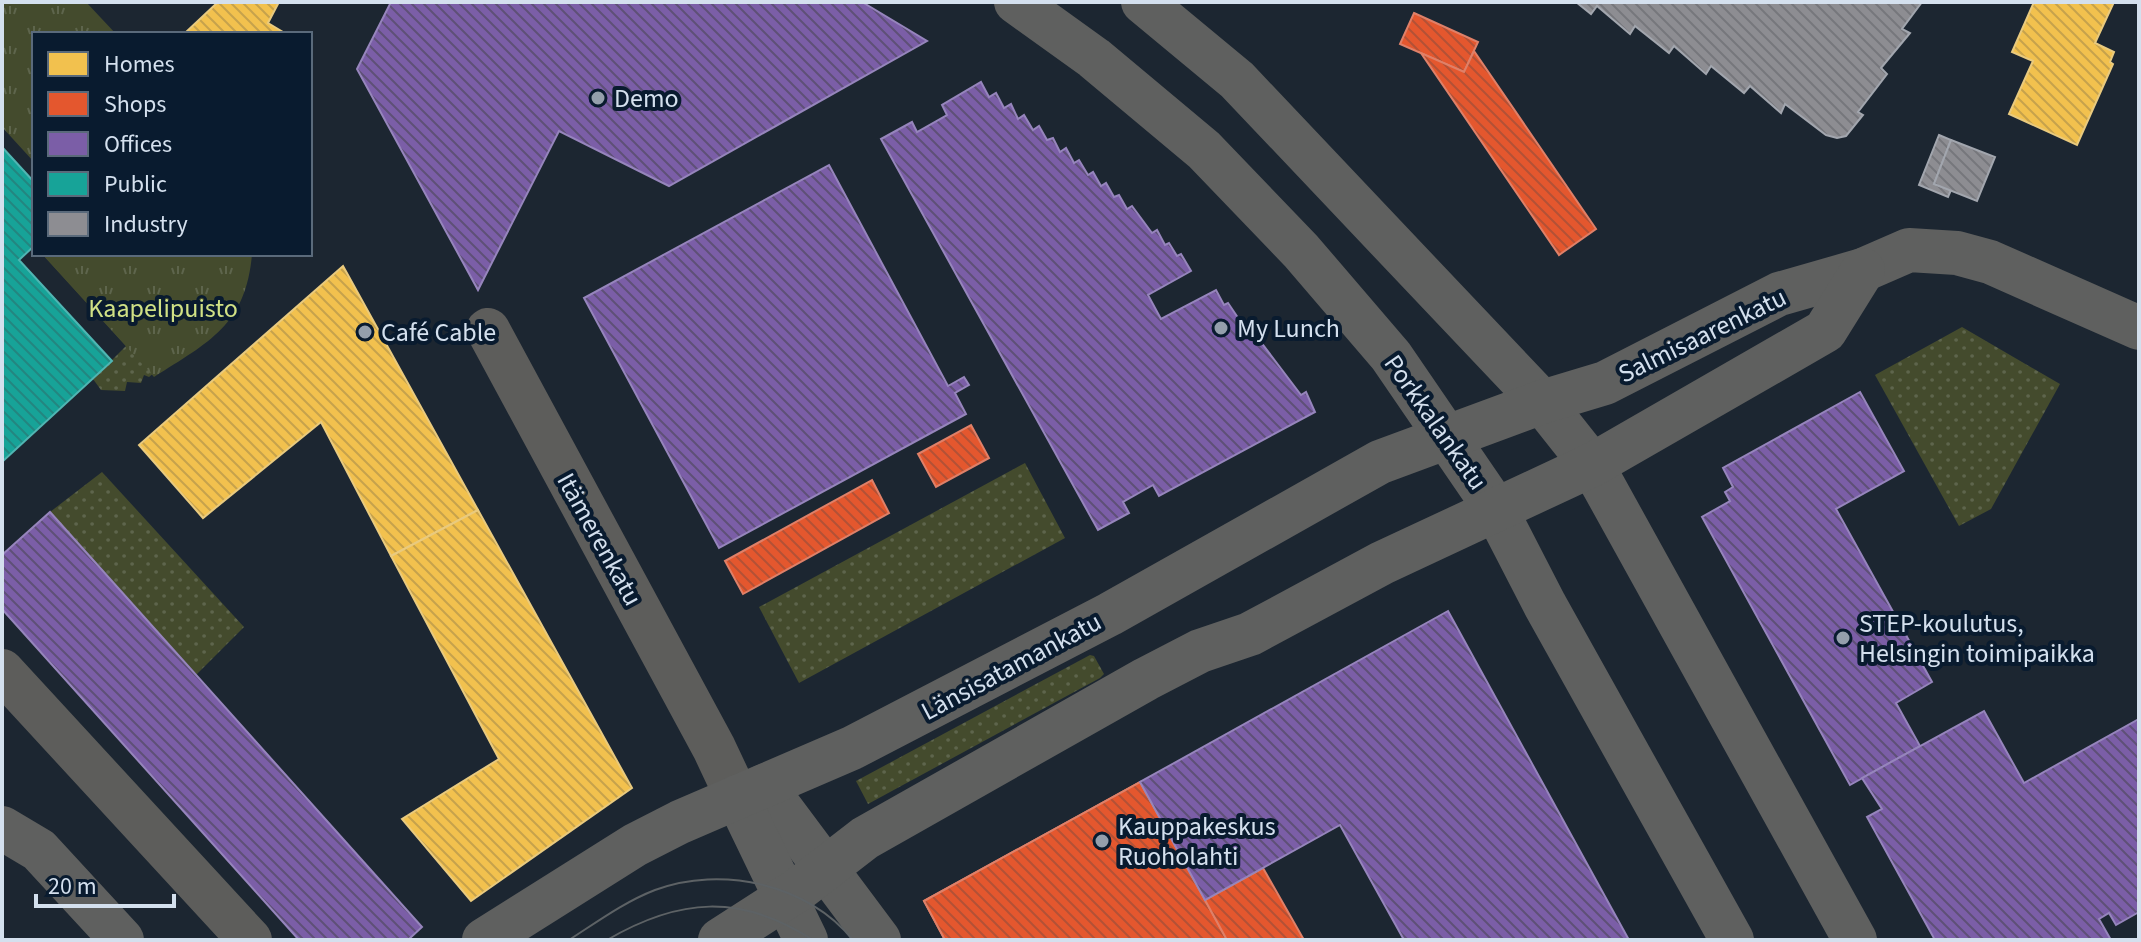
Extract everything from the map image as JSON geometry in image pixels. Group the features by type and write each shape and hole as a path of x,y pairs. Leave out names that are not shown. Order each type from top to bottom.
{"main road":[{"name":"Porkkalankatu","path":"1016,2 1094,58 1204,150 1301,251 1391,356 1495,508 1545,605 1732,940"},
{"path":"1143,2 1237,80 1542,402 1592,465 1855,940"},
{"name":"Salmisaarenkatu","path":"1542,402 1605,383 1656,360 1779,294 1863,270 1909,250 1957,253 1990,262 2139,328"},
{"name":"Salmisaarenkatu","path":"1592,465 1825,331 1863,270"},
{"name":"Länsisatamankatu","path":"484,940 635,845 852,748 1110,614 1380,462 1542,402"},
{"path":"720,940 784,899 865,838 1146,679 1200,651 1250,634 1495,508 1592,465"},
{"name":"Itämerenkatu","path":"750,792 828,867 879,940"},
{"name":"Itämerenkatu","path":"750,792 784,899 806,940"},
{"path":"2,828 39,850 122,940"}],"street":[{"name":"Itämerenkatu","path":"488,330 537,426 714,748 750,792"},
{"path":"9,688 250,940"}],"green space":[{"path":"2,2 86,2 114,32 32,32 32,160 2,127"},
{"path":"44,256 161,367 149,377 144,375 141,383 127,382 125,391 101,390 93,379 126,346"},
{"name":"Kaapelipuisto","path":"44,256 252,256 242,298 233,315 208,341 154,377"},
{"path":"1962,327 2060,384 1991,509 1959,526 1875,375"},
{"path":"1025,463 1065,538 799,683 759,607"},
{"path":"102,472 244,627 196,675 50,512"},
{"path":"1090,655 1094,656 1104,674 1100,678 868,804 856,781"}],"building: Homes":[{"path":"218,2 279,2 268,23 283,32 186,32"},
{"path":"2034,2 2114,2 2095,43 2114,52 2110,62 2113,64 2077,145 2009,114 2033,61 2012,52"},
{"path":"343,266 478,510 391,556 321,422 203,518 139,445"},
{"path":"478,510 632,788 471,901 402,819 499,759 391,556"}],"building: Shops":[{"path":"1414,13 1478,42 1464,72 1400,44"},
{"path":"1474,51 1596,229 1559,255 1421,53 1464,72"},
{"path":"971,425 989,458 936,487 918,454"},
{"path":"872,480 889,513 743,594 725,561"},
{"name":"Kauppakeskus Ruoholahti","path":"1140,782 1227,940 945,940 924,901"},
{"name":"Kauppakeskus Ruoholahti","path":"1140,782 1227,940 945,940 924,901"},
{"path":"1263,868 1304,940 1227,940 1205,900"}],"building: Offices":[{"path":"391,2 862,2 927,41 669,186 559,131 478,290 357,69"},
{"path":"981,82 989,97 996,93 1004,108 1011,104 1018,119 1024,115 1033,130 1039,126 1047,140 1053,138 1060,152 1066,148 1074,163 1079,160 1088,175 1093,172 1101,186 1106,183 1114,197 1119,195 1127,209 1132,206 1152,233 1157,230 1165,245 1169,243 1177,256 1181,254 1191,271 1148,295 1161,319 1216,290 1224,305 1228,303 1247,331 1251,329 1301,395 1306,392 1315,412 1159,496 1153,485 1123,502 1129,513 1098,530 881,139 912,122 917,132 947,115 942,105"},
{"path":"829,165 948,386 964,377 969,385 955,393 966,414 719,548 584,298"},
{"path":"1860,392 1904,471 1836,509 1932,682 1896,703 1920,746 1850,785 1702,517 1730,501 1725,492 1733,487 1723,468"},
{"path":"50,512 422,927 408,940 299,940 2,609 2,555"},
{"path":"1448,611 1629,940 1404,940 1340,825 1205,900 1140,782"},
{"path":"1984,711 2024,783 2139,719 2139,912 2116,925 2109,913 2099,919 2111,940 1935,940 1867,817 1882,809 1862,778"}],"building: Public":[{"path":"2,147 32,180 32,248 19,260 112,361 2,462"}],"building: Industry":[{"path":"1576,2 1922,2 1902,29 1910,33 1881,68 1887,74 1858,112 1863,115 1846,136 1837,138 1826,135 1785,104 1781,113 1750,86 1744,93 1711,66 1706,74 1674,46 1669,53 1635,26 1630,34 1597,6 1591,14"},
{"path":"1939,135 1951,140 1934,184 1951,190 1948,197 1919,185"},
{"path":"1951,140 1995,157 1977,201 1934,184"}],"tram line":[{"path":"569,940 655,890 707,879 735,880 788,893 812,905 853,940"},
{"path":"607,940 659,916 710,907 735,908 760,914 813,940"}],"place":[{"name":"Demo","path":"598,98"},
{"name":"My Lunch","path":"1221,328"},
{"name":"Café Cable","path":"365,332"},
{"name":"STEP-koulutus, Helsingin toimipaikka","path":"1843,638"},
{"name":"Kauppakeskus Ruoholahti","path":"1102,841"}]}
